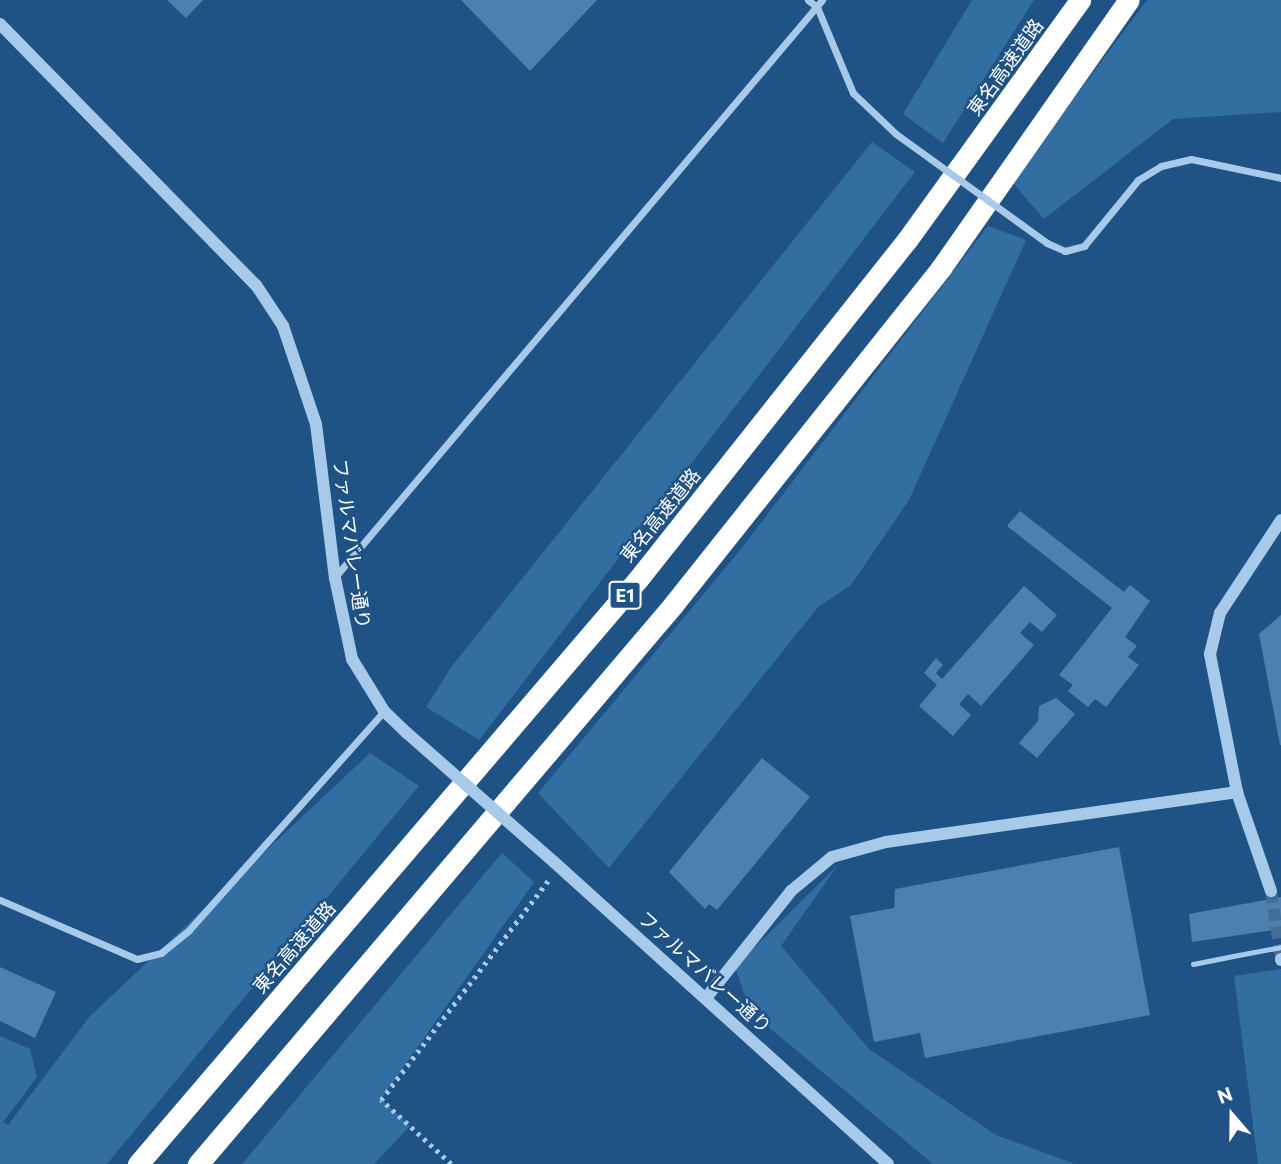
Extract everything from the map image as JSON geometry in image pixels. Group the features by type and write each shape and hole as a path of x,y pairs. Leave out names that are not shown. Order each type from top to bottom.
{"highway":[{"name":"東名高速道路","path":"138,1164 639,578 907,240 1080,0"},
{"name":"E1","path":"198,1164 673,605 941,268 1129,0"}],"street":[{"path":"808,0 820,4"},
{"path":"820,4 853,93 896,134 1047,243 1065,251 1084,246 1138,180 1161,166 1191,159 1281,178"},
{"path":"335,578 820,4"},
{"name":"ファルマバレー通り","path":"0,24 256,285 283,326 316,424 335,578 352,659 384,711 888,1164"},
{"path":"1271,891 1237,792 1210,654 1220,613 1281,520"},
{"path":"0,900 137,959 160,953 189,930 384,711"},
{"path":"706,999 791,891 832,857 886,842 1237,792"}],"lane":[{"path":"1193,964 1281,947"}],"path":[{"path":"451,1164 381,1100 556,864"}],"shaded area":[{"path":"972,0 1034,0 943,143 903,114"},
{"path":"1147,0 1281,0 1281,112 1173,119 1044,219 1012,182"},
{"path":"872,142 915,172 479,740 426,707 452,666"},
{"path":"988,226 1026,240 909,500 851,585 818,607 609,868 538,793 741,549"},
{"path":"370,753 419,786 107,1164 0,1164 0,1036 30,1049 37,1077 3,1122 8,1125 90,1016"},
{"path":"502,853 534,882 381,1099 410,1126 374,1164 242,1164"},
{"path":"838,865 781,946 869,1049 996,1135 1075,1164 933,1164 766,1025 745,996 735,967"},
{"path":"1281,969 1281,1164 1258,1164 1234,976"}],"building":[{"path":"167,0 203,0 186,18"},
{"path":"461,0 597,0 530,71"},
{"path":"1020,511 1124,592 1130,585 1150,601 1125,637 1137,646 1128,657 1139,665 1106,707 1095,699 1088,707 1068,691 1073,685 1059,675 1112,608 1007,526"},
{"path":"1024,586 1057,615 1042,632 1030,622 1020,633 1034,645 981,706 968,694 959,704 971,715 953,736 919,706 937,685 924,673 936,658 943,665 936,673 942,679"},
{"path":"1281,615 1281,745 1280,745 1259,634"},
{"path":"1056,698 1075,714 1037,758 1019,743 1038,721 1039,706"},
{"path":"762,758 810,797 717,910 709,904 705,909 669,872"},
{"path":"1119,847 1150,1015 925,1058 920,1033 874,1042 850,916 894,908 895,889"},
{"path":"1281,897 1281,929 1192,942 1189,914"},
{"path":"0,967 56,992 35,1038 0,1021"}],"tunnel":[{"path":"1271,891 1281,959"}]}
